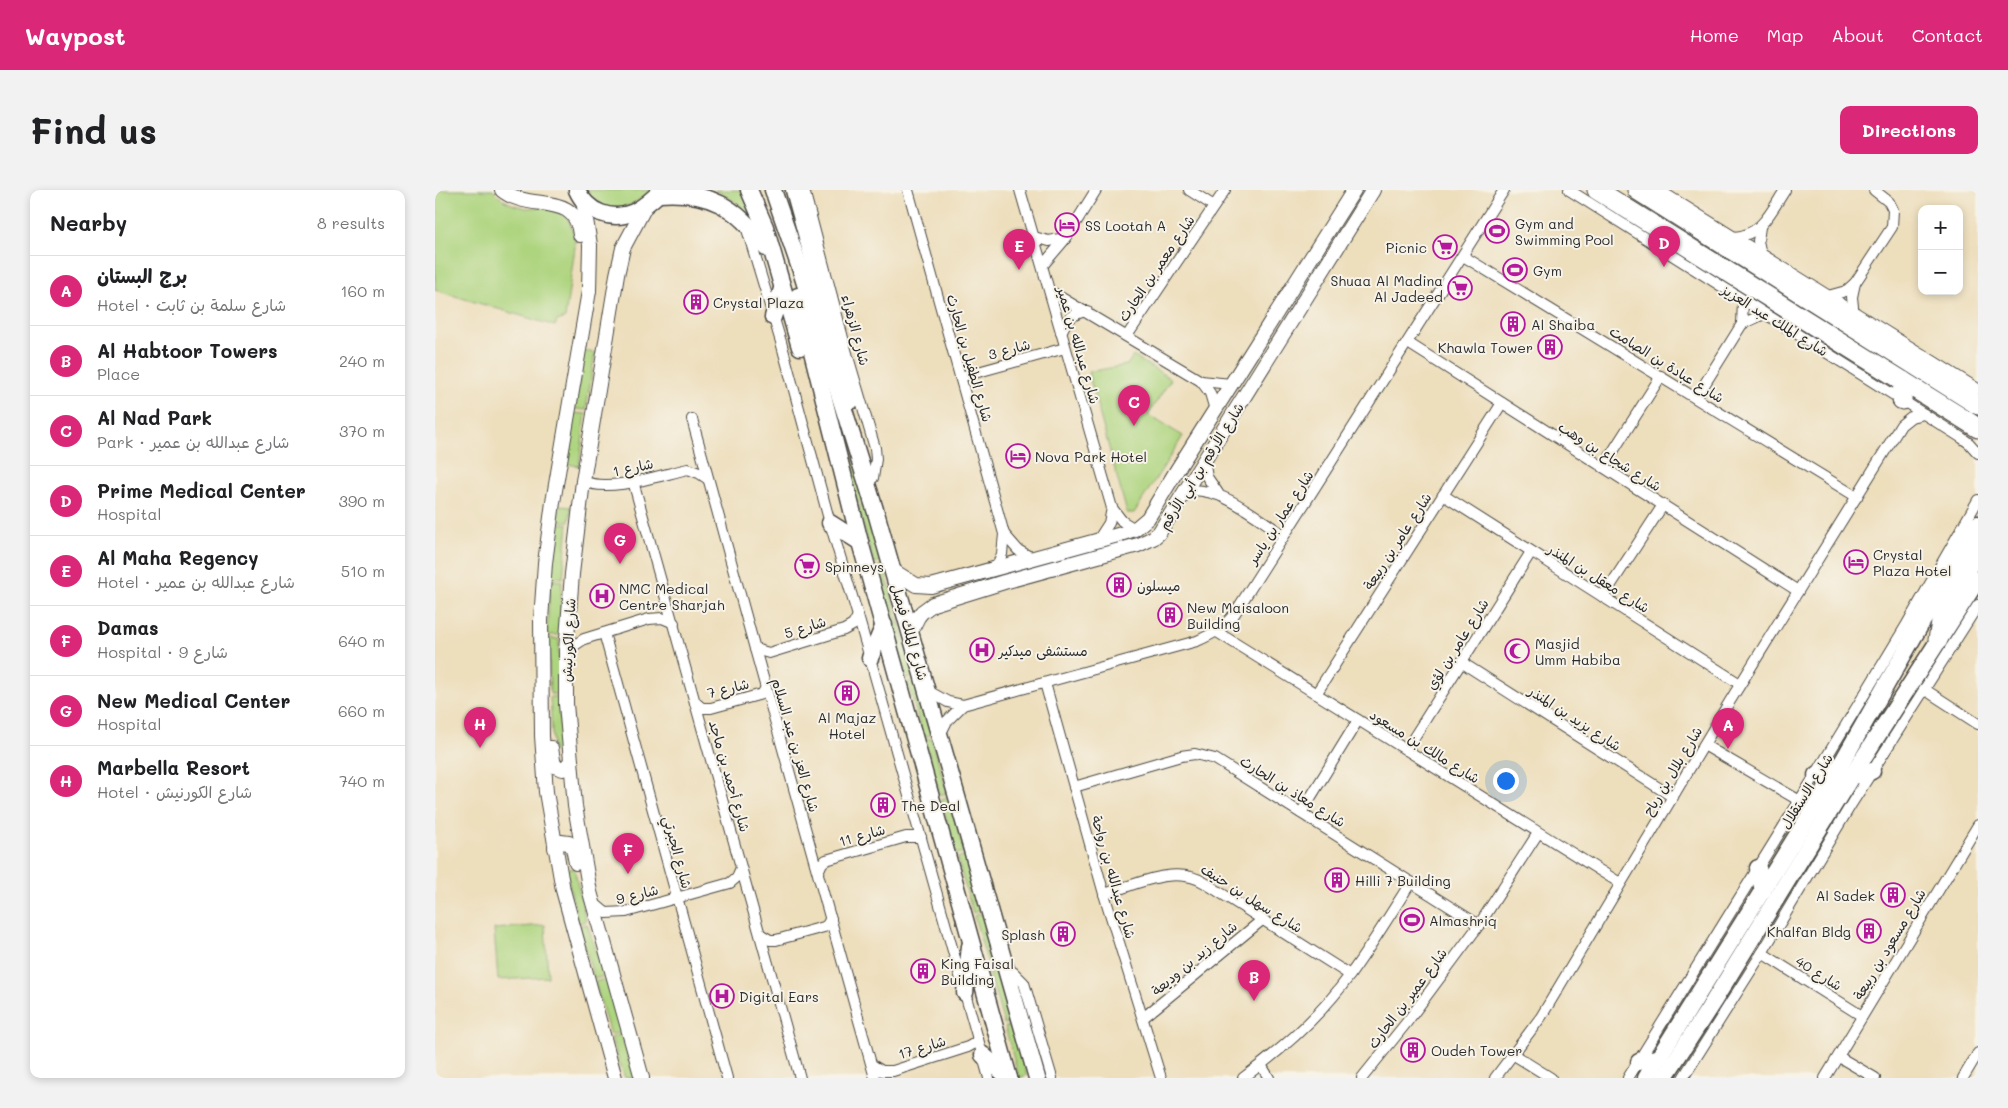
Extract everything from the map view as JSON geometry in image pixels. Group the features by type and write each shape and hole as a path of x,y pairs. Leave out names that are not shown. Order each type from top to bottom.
{"highway":[{"name":"شارع الملك عبد العزيز","path":"1597,190 1797,316 1902,390 1976,430"},
{"path":"1637,190 1978,405"},
{"path":"1641,235 1660,230"},
{"path":"1770,317 1797,316"},
{"path":"1959,393 1978,400"},
{"path":"1938,640 1943,610 1978,548"}],"main road":[{"path":"502,190 519,200 557,201 571,210 579,225 581,269 589,291"},
{"path":"749,190 760,215 775,263 839,487 850,502"},
{"name":"شارع الملك فيصل","path":"762,190 792,274 860,542 1009,1078"},
{"name":"شارع الملك فيصل","path":"773,190 801,270 877,516 941,735 1005,970 1037,1078"},
{"path":"794,190 873,478 879,503 877,516"},
{"name":"شارع الأرقم بن أبي الأرقم","path":"910,633 922,612 933,604 1146,542 1159,533 1373,190"},
{"path":"580,195 595,210 613,216 628,214 656,196 684,192 704,195 722,203 743,218 755,232 775,263"},
{"name":"شارع الأرقم بن أبي الأرقم","path":"892,570 916,584 931,586 1092,541 1135,528 1142,524 1154,510 1351,192"},
{"name":"شارع الكورنيش","path":"580,195 589,245 589,291 553,502 545,563 541,620 542,717 546,792 555,848 572,925 615,1078"},
{"name":"شارع الكورنيش","path":"642,1078 592,897 577,819 566,704 566,651 572,574 583,481 619,261 629,235 656,196"},
{"path":"773,317 782,289"},
{"path":"830,523 860,542"},
{"name":"شارع الاستقلال","path":"1664,1078 1713,1002 1805,851 1844,774 1978,524"},
{"path":"1036,573 1040,566 1045,563 1088,551 1092,541"},
{"path":"953,597 945,596 943,594 945,590 982,579 990,575 995,568"},
{"name":"شارع الاستقلال","path":"1646,1078 1763,891 1938,640 1978,579"},
{"path":"869,658 884,625"},
{"path":"542,717 548,726 551,760 554,766 563,769 571,762"},
{"path":"1816,775 1872,771"},
{"path":"555,848 564,841 572,845 580,881 592,897"},
{"path":"1805,851 1809,873"},
{"path":"1758,868 1763,891"},
{"path":"965,993 971,936"},
{"path":"1713,1002 1733,997"},
{"path":"1685,1046 1685,1034 1696,1015 1692,1010 1687,1013"},
{"path":"983,1055 1009,1078"},
{"path":"1639,1062 1660,1057"}],"street":[{"name":"شارع الزهراء","path":"804,190 848,357 875,448 876,459 873,478"},
{"name":"شارع الطفيل بن الحارث","path":"909,190 1004,534 1002,554 995,568"},
{"name":"شارع عبدالله بن عمير","path":"1020,190 1112,508 1122,521 1135,528"},
{"path":"1043,266 1066,238 1096,190"},
{"path":"1189,190 1214,206"},
{"name":"شارع معمر بن الحارث","path":"1127,336 1225,190"},
{"name":"شارع عمار بن ياسر","path":"963,705 1197,640 1217,632 1235,613 1504,190"},
{"name":"شارع الملك عبد العزيز","path":"1569,190 1743,301 1902,390 1924,414 1969,443 1978,453"},
{"path":"1659,190 1978,389"},
{"path":"1735,237 1749,235 1760,227 1785,190"},
{"path":"1828,296 1846,291 1855,283 1892,227 1894,218 1889,202 1873,190"},
{"path":"743,218 773,317 989,1078"},
{"path":"1760,227 1759,241 1761,254"},
{"path":"1034,237 1049,241 1066,238"},
{"name":"شارع عبادة بن الصامت","path":"1463,256 1857,497"},
{"path":"1855,283 1852,297 1853,312 1863,333"},
{"path":"1050,291 1087,311 1201,381 1210,393 1215,410"},
{"path":"1696,398 1742,324 1743,301"},
{"path":"1061,333 1073,315 1087,311"},
{"path":"1742,324 1770,317"},
{"name":"شارع شجاع بن وهب","path":"1407,343 1798,591"},
{"name":"شارع 3","path":"961,377 1065,348"},
{"path":"1603,467 1661,376"},
{"path":"1201,381 1231,384"},
{"name":"شارع بلال بن رباح","path":"1495,1078 1514,1055 1541,1016 1740,684 1901,425 1902,390"},
{"name":"شارع عامر بن ربيعة","path":"1316,694 1502,403"},
{"path":"1901,425 1911,417 1924,414"},
{"name":"شارع العز بن عبد السلام","path":"692,419 875,1078"},
{"path":"701,452 688,469 708,479"},
{"path":"1204,460 1207,477 1218,493 1284,535"},
{"name":"شارع 1","path":"583,481 604,487 688,469"},
{"name":"شارع أحمد بن ماجد","path":"633,481 800,1078"},
{"path":"1185,490 1218,493"},
{"name":"شارع معقل بن المنذر","path":"1443,495 1740,684"},
{"name":"شارع الاستقلال","path":"1628,1078 1816,775 1907,624 1978,500"},
{"path":"1603,597 1663,505"},
{"path":"1092,541 1109,524 1112,508"},
{"name":"شارع الطفيل بن الحارث","path":"1004,534 1018,550 1032,558"},
{"name":"شارع عامر بن لؤي","path":"1406,750 1531,552"},
{"path":"1683,1078 1872,771 1978,604"},
{"name":"شارع 5","path":"755,649 769,653 844,630 853,625 858,616"},
{"path":"566,651 579,641 656,618 674,623"},
{"name":"شارع مالك بن مسعود","path":"1217,632 1620,883"},
{"name":"شارع الجبرتي","path":"604,633 727,1078"},
{"name":"شارع يزيد بن المنذر","path":"1461,662 1673,797"},
{"name":"شارع عبدالله بن رواحة","path":"1045,683 1104,894 1161,1078"},
{"name":"شارع 7","path":"695,702 702,708 711,708 762,694 766,688"},
{"path":"1924,689 1978,724"},
{"path":"928,692 948,702 963,705"},
{"path":"941,735 947,721 963,705"},
{"path":"1301,813 1358,720"},
{"path":"1704,745 1800,801"},
{"name":"شارع معاذ بن الحارث","path":"1074,787 1181,756 1195,754 1220,761 1479,925"},
{"name":"شارع مسعود بن ربيعة","path":"1825,1078 1978,825"},
{"name":"شارع عمير بن الحارث","path":"1362,1078 1407,1022 1479,925 1538,833"},
{"name":"شارع 11","path":"818,872 819,867 826,860 906,837 921,837"},
{"name":"شارع 9","path":"592,897 601,911 612,914 626,912 730,883 737,877 741,868"},
{"name":"شارع سهل بن حنيف","path":"1104,894 1167,876 1189,875 1205,883 1350,974"},
{"path":"1243,1078 1261,1065 1309,1022 1350,974 1411,882"},
{"path":"760,934 770,940 781,939 824,927 831,918"},
{"name":"شارع زيد بن وديعة","path":"1143,1018 1262,920"},
{"name":"شارع 40","path":"1761,953 1862,1016"},
{"path":"1005,970 1013,972 1024,983 1052,1078"},
{"name":"شارع 17","path":"872,1066 882,1071 893,1071 968,1048 975,1043 977,1038"},
{"path":"1963,1078 1978,1053"},
{"path":"1514,1055 1551,1078"},
{"path":"1839,1057 1875,1078"},
{"path":"1261,1065 1269,1078"}],"green space":[{"path":"435,190 493,190 503,200 514,205 526,208 544,207 567,216 574,234 575,247 565,318 557,321 555,326 435,290"},
{"path":"586,190 651,190 635,203 618,208 609,208 593,199"},
{"path":"715,190 742,190 756,221 737,203"},
{"path":"584,351 595,353 586,410 575,409"},
{"path":"1133,356 1171,379 1148,415 1183,436 1134,513 1127,513 1088,372 1127,365"},
{"path":"574,413 586,414 579,466 567,464"},
{"path":"848,445 865,501 857,503 842,447"},
{"path":"866,504 882,561 874,563 858,506"},
{"path":"560,506 571,507 569,522 558,520"},
{"path":"558,523 568,524 563,578 551,577"},
{"path":"883,564 898,618 891,620 876,567"},
{"path":"550,580 562,581 559,635 547,635"},
{"path":"899,621 915,676 907,679 892,623"},
{"path":"548,638 559,639 558,694 550,694"},
{"path":"916,679 931,735 923,737 908,682"},
{"path":"550,697 559,697 561,751 553,751"},
{"path":"932,738 947,793 940,795 925,740"},
{"path":"949,796 964,852 956,854 941,799"},
{"path":"965,855 980,910 973,913 957,858"},
{"path":"574,868 586,921 578,923 566,870"},
{"path":"981,913 997,966 989,968 974,916"},
{"path":"587,924 605,976 594,979 579,926"},
{"path":"545,925 548,977 498,980 494,929"},
{"path":"998,970 1012,1022 1004,1024 989,972"},
{"path":"606,979 621,1032 610,1035 595,982"},
{"path":"1013,1025 1027,1075 1019,1078 1005,1027"},
{"path":"622,1034 634,1078 625,1078 611,1038"}],"place":[{"name":"SS Lootah A","path":"1067,225"},
{"name":"Gym and Swimming Pool","path":"1497,231"},
{"name":"Picnic","path":"1445,247"},
{"name":"Prime Medical Center","path":"1664,267"},
{"name":"Al Maha Regency","path":"1019,270"},
{"name":"Gym","path":"1515,270"},
{"name":"Shuaa Al Madina Al Jadeed","path":"1460,288"},
{"name":"Crystal Plaza","path":"696,302"},
{"name":"Al Shaiba","path":"1513,324"},
{"name":"Khawla Tower","path":"1550,347"},
{"name":"Al Nad Park","path":"1134,426"},
{"name":"Nova Park Hotel","path":"1018,456"},
{"name":"Crystal Plaza Hotel","path":"1856,562"},
{"name":"New Medical Center","path":"620,564"},
{"name":"Spinneys","path":"807,566"},
{"name":"ميسلون","path":"1119,585"},
{"name":"NMC Medical Centre Sharjah","path":"602,596"},
{"name":"New Maisaloon Building","path":"1170,615"},
{"name":"مستشفى ميدكير","path":"982,650"},
{"name":"Masjid Umm Habiba","path":"1517,651"},
{"name":"Al Majaz Hotel","path":"847,693"},
{"name":"Marbella Resort","path":"480,748"},
{"name":"برج البستان","path":"1728,749"},
{"name":"The Deal","path":"883,805"},
{"name":"Damas","path":"628,874"},
{"name":"Hilli 7 Building","path":"1337,880"},
{"name":"Al Sadek","path":"1893,895"},
{"name":"Almashriq","path":"1412,920"},
{"name":"Khalfan Bldg","path":"1869,931"},
{"name":"Splash","path":"1063,934"},
{"name":"King Faisal Building","path":"923,971"},
{"name":"Digital Ears","path":"722,996"},
{"name":"Al Habtoor Towers","path":"1254,1001"},
{"name":"Oudeh Tower","path":"1413,1050"}]}
